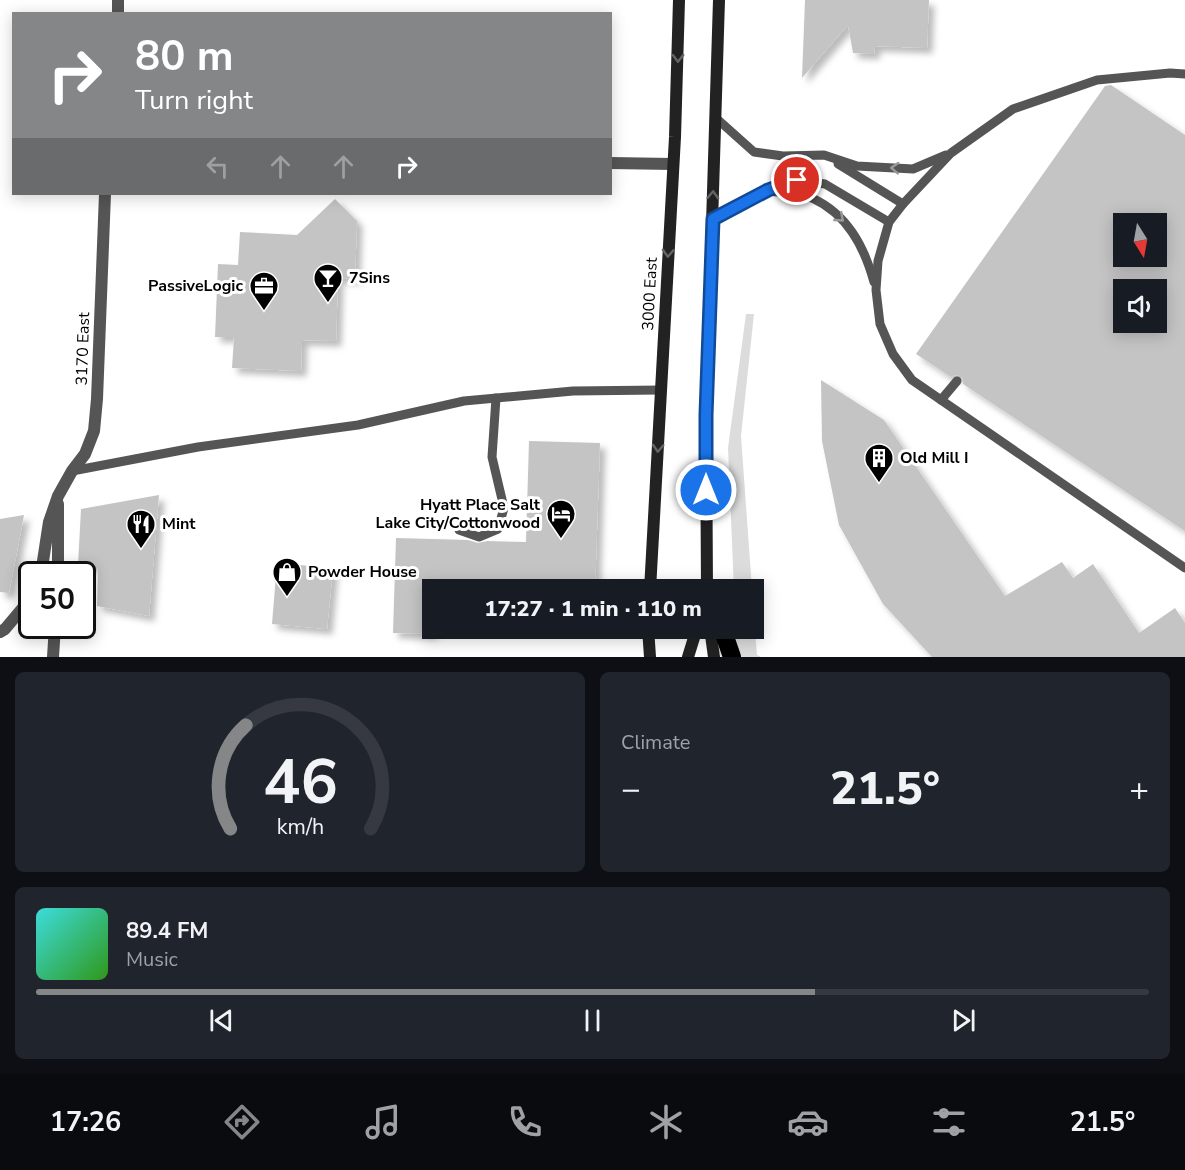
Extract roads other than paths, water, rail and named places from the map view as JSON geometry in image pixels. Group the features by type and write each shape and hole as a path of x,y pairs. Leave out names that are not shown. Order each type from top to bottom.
{"highway":[{"path":"726,639 732,657"}],"main road":[{"name":"3000 East","path":"651,579 673,164 679,0"},
{"path":"707,579 706,415 719,0"},
{"path":"649,639 650,657"},
{"path":"688,657 694,639"},
{"path":"712,639 714,657"}],"street":[{"path":"612,163 673,164"},
{"name":"3170 East","path":"43,561 49,522 58,496 85,454 94,431 105,195"},
{"name":"3170 East","path":"58,496 58,561"},
{"path":"0,632 18,614"},
{"path":"53,657 54,639"}],"lane":[{"path":"876,290 878,261 889,222 951,153 1013,109 1097,80 1170,73 1185,74"},
{"path":"716,118 754,152 783,156 824,155 857,166 913,169 951,153"},
{"path":"824,155 903,204"},
{"path":"713,219 768,190 797,180 825,184 889,222"},
{"path":"768,190 811,197 844,220 867,256 876,290 880,324 893,354 912,380 1185,568"},
{"path":"941,400 957,381"},
{"path":"72,471 198,447 358,424 464,401 573,391 661,390"},
{"path":"459,530 479,537 498,529 504,508 492,457 496,398"}],"place":[{"name":"7Sins","path":"328,304"},
{"name":"PassiveLogic","path":"264,312"},
{"name":"Old Mill I","path":"879,484"},
{"name":"Hyatt Place Salt Lake City/Cottonwood","path":"561,540"},
{"name":"Mint","path":"141,550"},
{"name":"Powder House","path":"287,598"}]}
